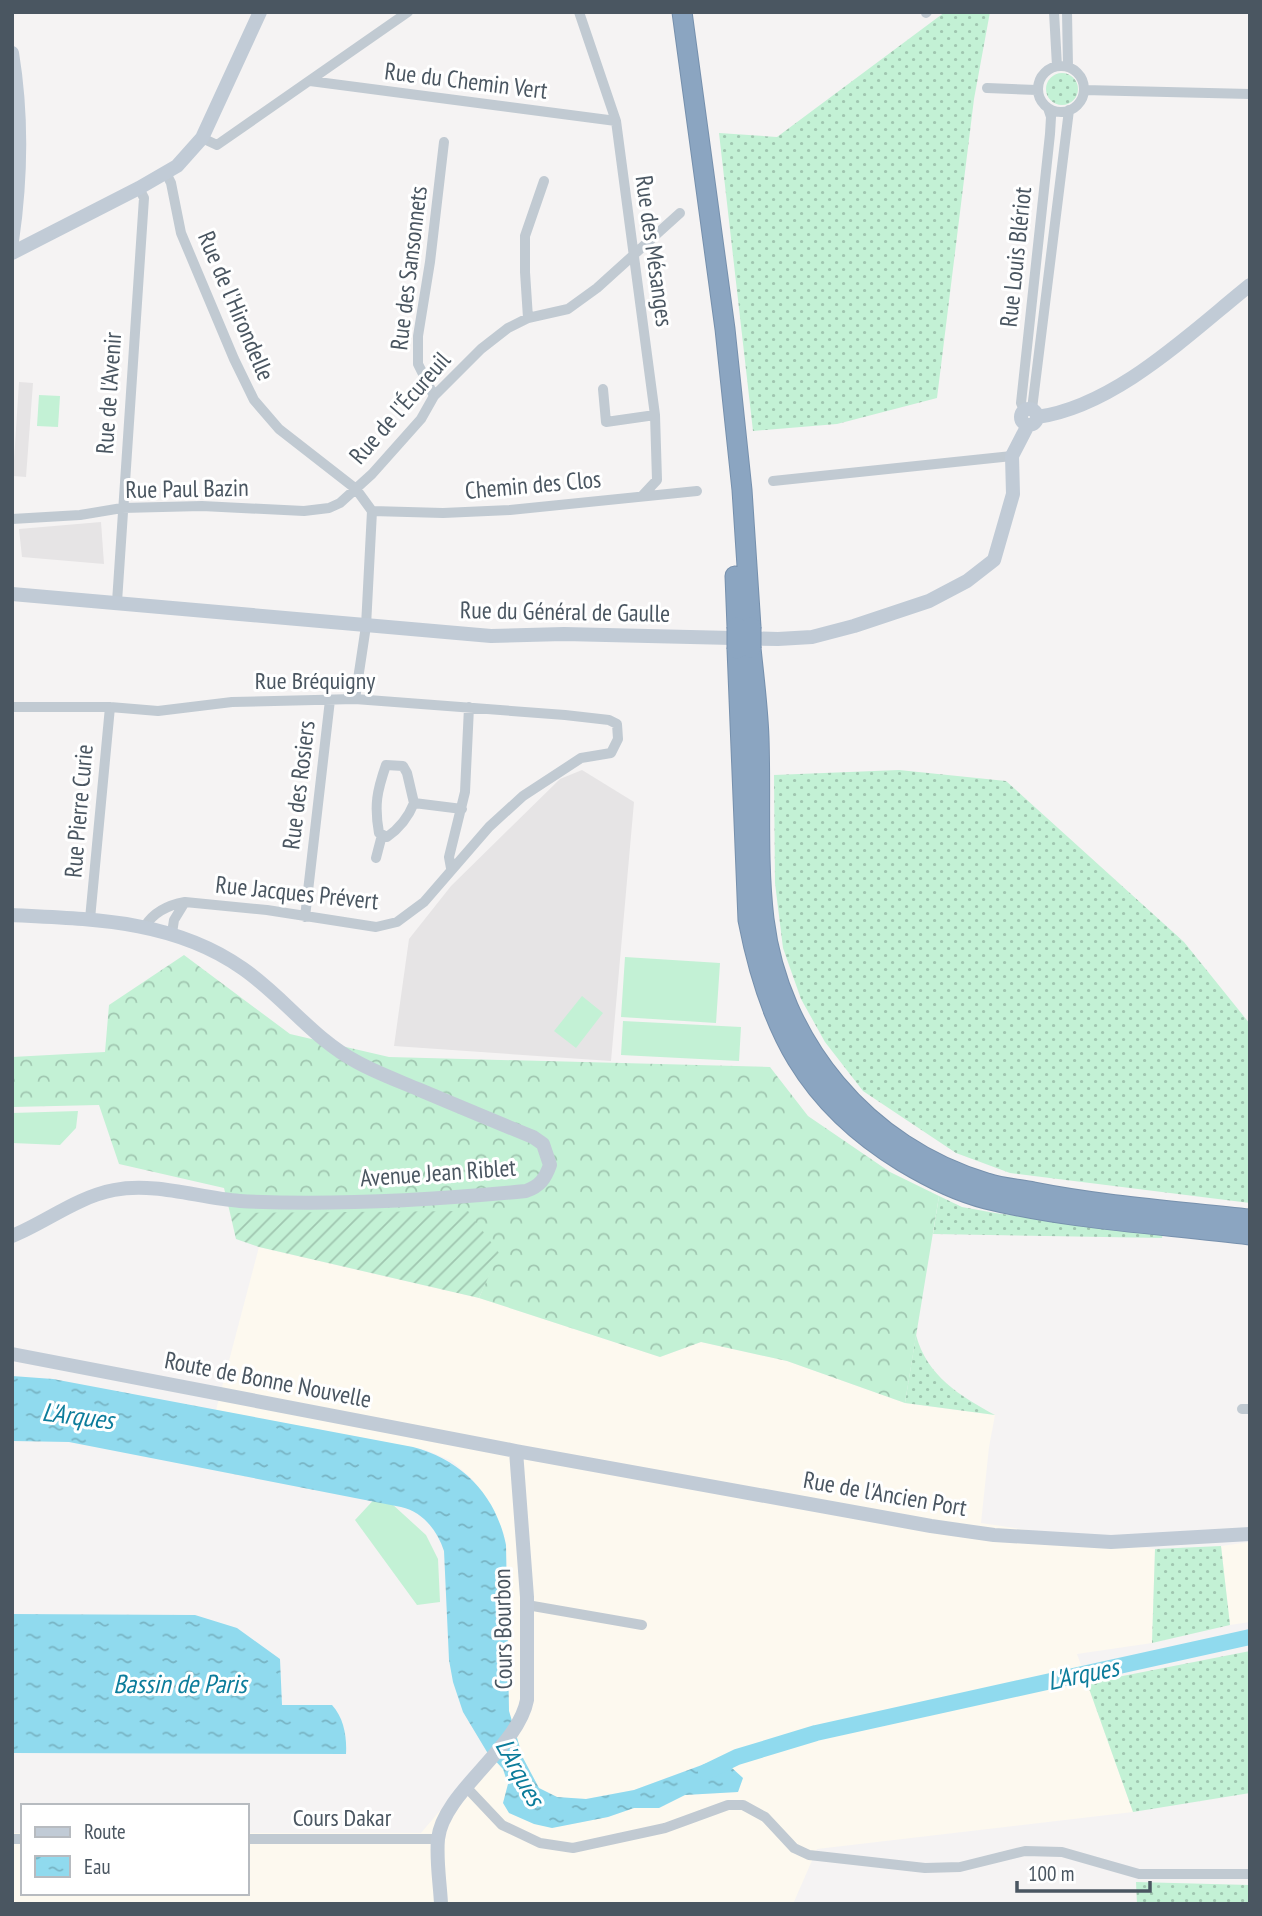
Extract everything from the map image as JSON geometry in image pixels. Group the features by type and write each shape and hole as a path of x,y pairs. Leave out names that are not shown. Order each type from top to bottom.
{"highway":[{"path":"670,12 697,198 744,627"},
{"path":"682,12 725,329 742,491 748,919 756,963 770,1006 788,1045 835,1108 882,1149 913,1168 983,1198 1065,1214 1250,1235"},
{"path":"744,649 759,736 764,919 772,958 785,1000 802,1038 833,1081 891,1137 929,1160 987,1183 1068,1199 1250,1219"}],"street":[{"path":"12,253 177,166 201,138 260,12"},
{"path":"201,138 217,145 408,12"},
{"name":"Rue des Mésanges","path":"579,12 616,121 655,415 657,481 643,495"},
{"path":"1054,12 1063,66 1082,78 1084,90 1079,103 1062,112 1048,108 1037,90 1040,77 1045,72 1063,66"},
{"path":"1063,66 1067,12"},
{"path":"12,241 18,186 19,120 13,63"},
{"name":"Rue du Chemin Vert","path":"310,81 616,121"},
{"path":"987,88 1037,90"},
{"path":"1084,90 1250,94"},
{"name":"Rue Louis Blériot","path":"1030,415 1021,403 1050,134 1051,117 1048,108"},
{"name":"Rue Louis Blériot","path":"1030,415 1069,110"},
{"name":"Rue des Sansonnets","path":"434,396 418,364 418,336 444,142"},
{"name":"Rue de l'Hirondelle","path":"166,173 171,183 181,233 254,400 287,436 356,489 372,510"},
{"path":"528,318 525,236 544,181"},
{"name":"Rue de l'Avenir","path":"117,602 144,198 139,188"},
{"name":"Rue de l'Écureuil","path":"356,489 421,419 434,396 481,349 508,328 528,318 568,309 597,288 680,213"},
{"path":"773,481 1012,456 1030,415 1059,413 1115,387 1146,368 1250,285"},
{"path":"603,389 606,422 655,415"},
{"name":"Rue du Général de Gaulle","path":"12,594 491,636 564,634 778,639 812,637 929,601 967,580 994,559 1013,494 1012,456"},
{"name":"Rue Paul Bazin","path":"12,519 122,508 202,506 304,511 330,508 356,489"},
{"name":"Chemin des Clos","path":"372,510 443,513 510,510 697,491"},
{"path":"355,699 366,626 372,510"},
{"name":"Rue Bréquigny","path":"12,707 110,707 158,711 232,702 355,699 609,720 618,724"},
{"name":"Rue des Rosiers","path":"305,917 330,700"},
{"name":"Rue Pierre Curie","path":"90,919 110,707"},
{"path":"451,868 449,857 462,809 469,752 470,707"},
{"name":"Rue Jacques Prévert","path":"145,926 151,916 172,904 185,902 267,910 376,927 397,922 424,902 489,827 523,796 581,758 611,753 618,739 618,724"},
{"path":"386,765 403,766 414,803 398,829 387,837 379,833 375,811 376,794 386,765"},
{"path":"414,803 462,809"},
{"path":"376,858 382,835"},
{"path":"172,933 174,920 185,902"},
{"name":"Avenue Jean Riblet","path":"12,915 90,919 145,926 172,933 211,950 243,968 335,1049 357,1062 533,1137 543,1144 550,1165 545,1177 536,1187 526,1191 393,1202 239,1201 136,1188 116,1190 86,1199 12,1236"},
{"name":"Route de Bonne Nouvelle","path":"12,1354 516,1451"},
{"name":"Rue de l'Ancien Port","path":"516,1451 931,1526 995,1535 1111,1542 1250,1534"},
{"name":"Cours Bourbon","path":"441,1904 438,1839 443,1824 467,1788 515,1729 525,1712 527,1700 527,1605 516,1451"},
{"path":"527,1605 642,1625"},
{"path":"467,1788 502,1825 540,1843 573,1849 665,1828 728,1805 743,1805 765,1817 794,1848 809,1855 925,1868 960,1867 1025,1851 1062,1852 1139,1874 1250,1874"},
{"name":"Cours Dakar","path":"248,1839 438,1839"}],"shaded area":[{"path":"19,382 33,383 26,477 13,476"},
{"path":"101,522 104,564 22,557 19,529"},
{"path":"582,770 634,802 611,1061 394,1046 409,939 451,886 560,779"},
{"path":"259,1247 479,1298 660,1357 701,1342 787,1361 905,1403 995,1415 981,1523 1155,1549 1152,1643 1077,1654 1133,1812 817,1849 793,1904 12,1904 12,1833 21,1833 21,1895 248,1895 248,1833 421,1833 489,1753 503,1769 508,1784 503,1803 551,1828 608,1817 634,1808 659,1808 685,1795 738,1792 743,1778 720,1758 634,1790 586,1799 557,1797 539,1788 523,1758 509,1711 504,1534 491,1505 473,1480 452,1461 426,1450 216,1410"},
{"path":"1250,1542 1250,1622 1230,1625 1221,1546"}],"green space":[{"path":"945,12 990,12 974,99 937,398 837,424 753,431 719,133 777,137"},
{"path":"1062,73 1073,78 1078,89 1073,100 1062,105 1051,100 1046,89 1051,78"},
{"path":"39,395 60,396 58,427 37,426"},
{"path":"899,770 1006,781 1184,942 1250,1024 1250,1203 1010,1173 956,1153 863,1091 825,1042 801,999 783,948 775,883 774,775"},
{"path":"184,955 290,1034 389,1057 770,1067 808,1116 890,1172 939,1196 905,1403 787,1361 701,1342 660,1357 479,1298 498,1253 297,1213 230,1213 224,1188 119,1164 99,1105 12,1107 12,1057 105,1052 109,1005"},
{"path":"625,957 720,963 716,1023 621,1017"},
{"path":"582,996 603,1013 576,1048 554,1031"},
{"path":"623,1021 741,1027 739,1061 621,1055"},
{"path":"78,1111 76,1128 60,1145 12,1143 12,1113"},
{"path":"939,1196 962,1207 995,1213 1163,1234 1162,1238 933,1234"},
{"path":"468,1211 499,1253 479,1298 259,1247 236,1239 230,1213"},
{"path":"916,1335 928,1362 946,1383 995,1415 905,1403"},
{"path":"380,1493 426,1535 438,1559 440,1602 417,1605 355,1520"},
{"path":"1221,1546 1230,1625 1152,1643 1155,1549"},
{"path":"1250,1651 1250,1793 1133,1812 1087,1683"},
{"path":"1136,1882 1250,1885 1250,1904 1137,1904"}],"water":[{"path":"12,1376 53,1379 413,1447 447,1461 474,1482 485,1495 501,1527 506,1545 509,1711 523,1758 539,1788 557,1797 586,1799 634,1790 721,1758 743,1778 738,1792 685,1795 659,1808 634,1808 608,1817 552,1828 534,1824 509,1813 503,1803 508,1784 503,1769 487,1752 463,1712 453,1682 449,1660 444,1551 433,1529 422,1518 401,1507 69,1442 12,1441"},
{"name":"Bassin de Paris","path":"12,1614 195,1615 237,1628 280,1659 282,1705 332,1705 344,1728 346,1754 12,1753"}],"waterway":[{"name":"L'Arques","path":"706,1772 737,1757 816,1733 1250,1637"}]}
